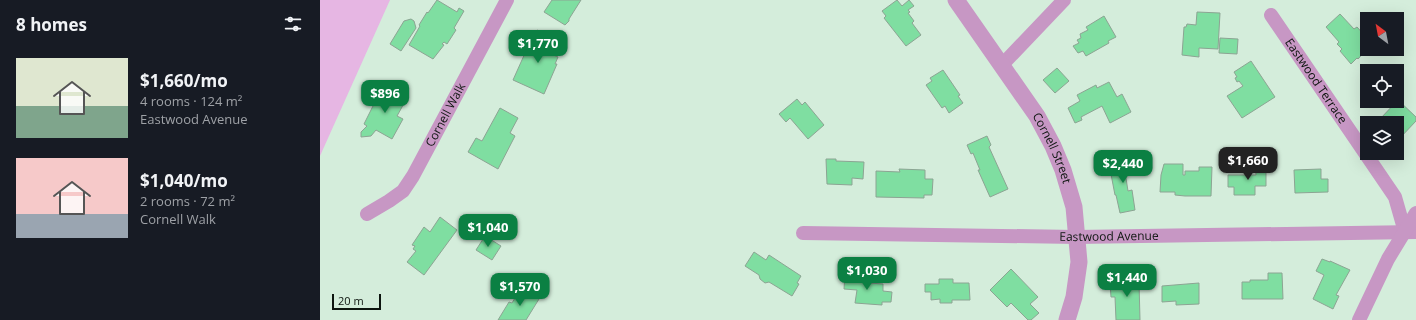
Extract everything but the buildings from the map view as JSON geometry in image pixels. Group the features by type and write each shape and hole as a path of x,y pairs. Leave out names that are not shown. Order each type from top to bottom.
{"street":[{"name":"Cornell Walk","path":"366,214 389,201 402,191 413,176 507,0"},
{"name":"Cornell Street","path":"956,0 1037,116 1053,146 1063,170 1074,207 1079,262 1074,297 1067,320"},
{"path":"1002,65 1064,0"},
{"name":"Eastwood Terrace","path":"1271,15 1395,197 1410,232"},
{"path":"1359,320 1388,259 1410,232 1416,213"},
{"name":"Eastwood Avenue","path":"803,233 1076,237 1410,232"}],"shaded area":[{"path":"320,0 390,0 320,156"}]}
